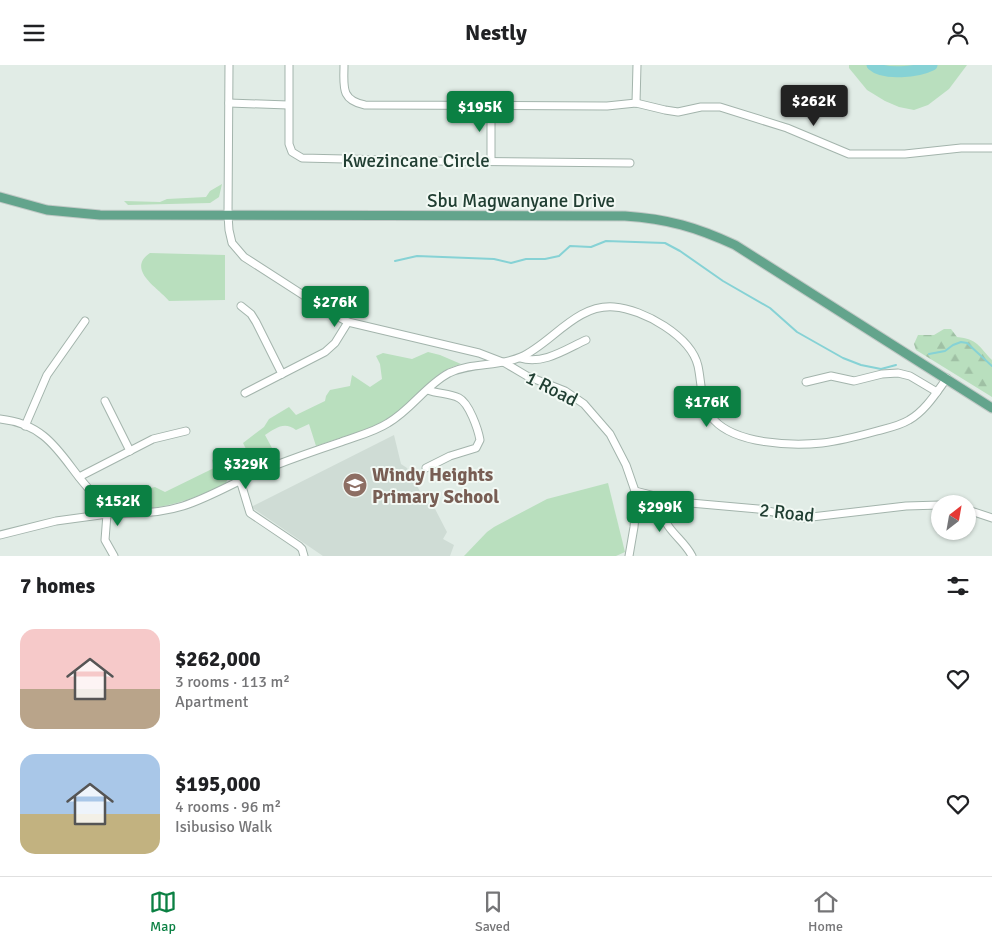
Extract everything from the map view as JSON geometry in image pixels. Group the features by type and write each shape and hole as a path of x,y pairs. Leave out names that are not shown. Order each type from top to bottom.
{"main road":[{"name":"Sbu Magwanyane Drive","path":"0,197 47,210 100,215 625,216 668,220 697,229 735,245 992,408"}],"street":[{"name":"1 Road","path":"229,65 228,215 232,243 244,257 348,322 376,330 470,350 505,363 522,373 565,391 580,401 592,412 612,439 626,465 635,491 635,520 628,556"},
{"name":"Kwezincane Circle","path":"289,65 289,144 292,152 302,158 630,163"},
{"path":"344,65 345,93 349,100 365,105 607,107 634,103 672,112 701,107 720,107 786,128 849,154 896,154 961,148 992,148"},
{"path":"634,103 637,65"},
{"path":"229,103 288,105"},
{"path":"491,105 491,161"},
{"path":"241,306 251,314 256,322 282,374"},
{"path":"0,535 23,528 73,519 111,513 147,512 181,506 270,467 379,429 407,410 438,380 452,372 470,367 505,363 520,357 534,350 582,314 609,307 628,309 664,327 687,344 698,366 704,401 708,411 722,427 732,433 745,437 794,443 820,443 838,441 900,425 916,416 947,378"},
{"path":"25,425 46,375 85,321"},
{"path":"245,393 331,348 348,322"},
{"path":"520,357 527,360 542,359 586,340"},
{"path":"806,382 831,376 854,381 882,374 898,373 910,376 937,392"},
{"path":"426,468 450,456 476,448 480,440 474,421 462,399 456,396 436,393 428,389"},
{"path":"105,401 130,451"},
{"path":"0,419 25,425 52,442 79,477 111,513"},
{"path":"79,477 153,439 186,431"},
{"path":"240,480 250,513 299,546 304,556"},
{"name":"2 Road","path":"635,491 689,504 763,510 803,518 906,506 931,505"},
{"path":"656,497 663,517 669,527 692,556"},
{"path":"111,513 105,540 108,549 114,556"},
{"path":"976,513 992,518"}],"shaded area":[{"name":"Windy Heights Primary School","path":"394,435 401,464 407,468 426,502 433,505 447,532 443,539 454,545 450,556 323,556 251,507"}],"green space":[{"path":"849,65 967,65 949,89 928,105 914,110 899,107 867,90 849,68"},
{"path":"222,184 219,197 210,203 128,205 124,201 160,202 167,199 206,197 210,191"},
{"path":"150,253 225,255 225,300 169,301 147,279 143,272 141,266 143,259"},
{"path":"944,329 951,329 957,337 974,341 992,360 992,397 916,350 914,344 918,335 934,335"},
{"path":"428,352 461,364 441,373 402,411 371,427 349,435 316,446 309,424 296,430 288,426 276,428 265,435 272,448 271,461 256,469 243,443 264,427 269,419 289,407 296,415 325,401 330,390 350,386 352,375 370,387 382,379 380,364 376,356 383,353 412,359"},
{"path":"231,451 230,474 226,483 201,495 188,500 148,508 120,509 116,505 115,496 155,487 165,492 214,468 212,460"},
{"path":"608,483 625,552 616,556 464,556 494,527 547,499"}],"waterway":[{"path":"872,65 884,71 893,72 932,65"},
{"path":"395,261 417,256 494,259 511,263 526,259 545,259 559,256 570,246 591,247 606,241 665,243 680,251 723,281 770,308 797,332 843,358 861,365 881,369 896,365"},
{"path":"929,354 945,351 961,342 967,343 992,366"}],"place":[{"name":"Windy Heights Primary School","path":"355,485"}]}
